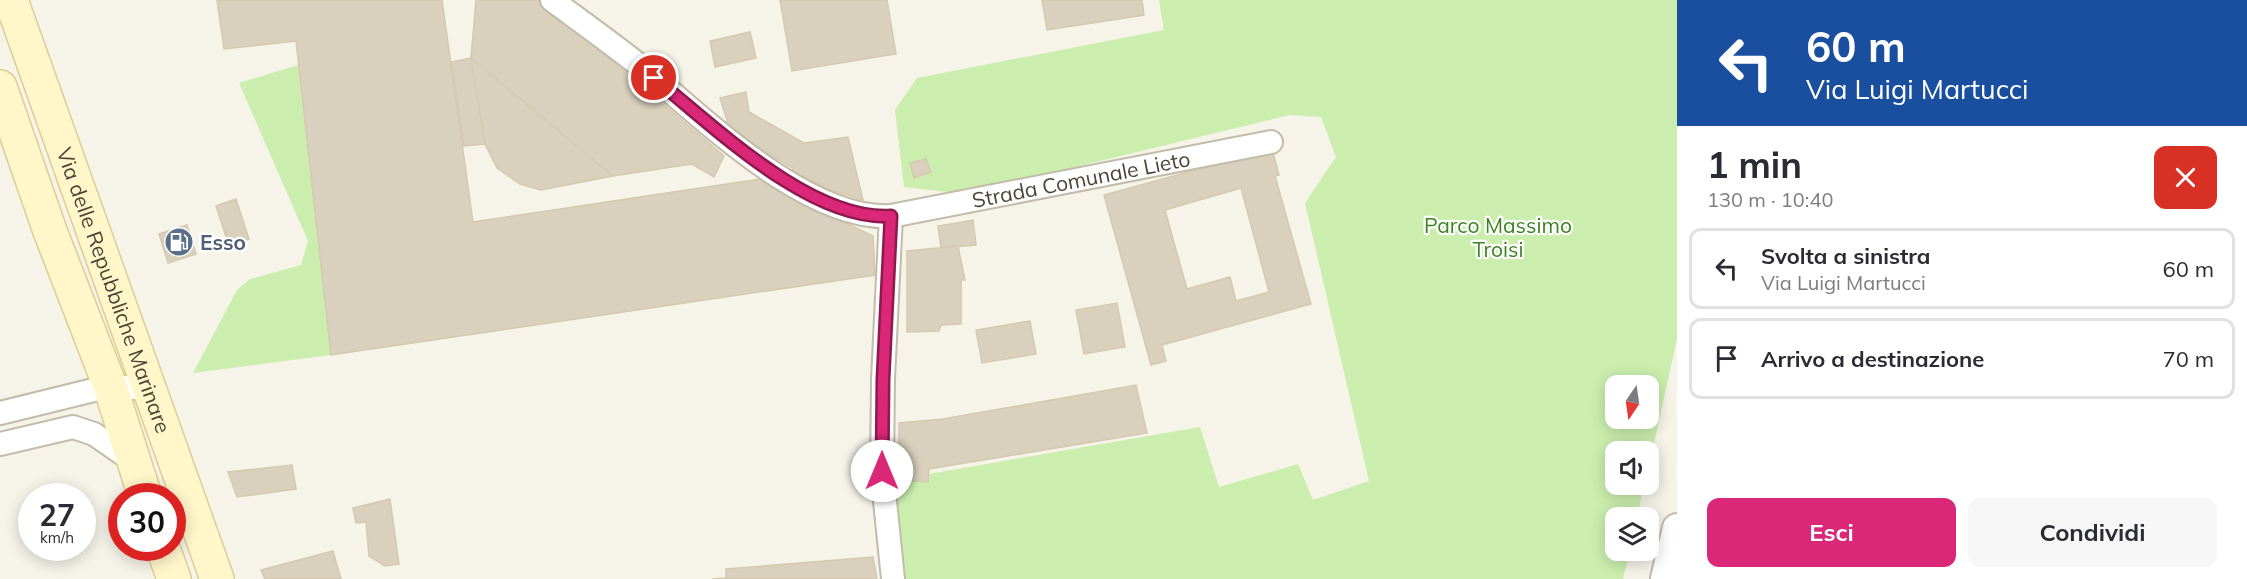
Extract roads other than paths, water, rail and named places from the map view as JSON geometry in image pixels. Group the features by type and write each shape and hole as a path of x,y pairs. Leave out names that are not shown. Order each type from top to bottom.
{"main road":[{"name":"Via delle Repubbliche Marinare","path":"11,0 217,579"},
{"name":"Via delle Repubbliche Marinare","path":"0,87 50,231 113,398 140,483"},
{"path":"168,561 174,579"}],"street":[{"name":"Strada Comunale Lieto","path":"552,0 637,63 757,162 794,185 850,212 874,217 891,216 1271,142"},
{"path":"891,216 883,379 882,471 893,579"},
{"path":"0,413 113,398 149,389"},
{"path":"0,444 73,427 113,398"},
{"path":"73,427 94,434 133,462"},
{"path":"1665,579 1677,528"}],"place":[{"name":"Esso","path":"179,242"}],"park label":[{"name":"Parco Massimo Troisi","path":"1498,237"}]}
